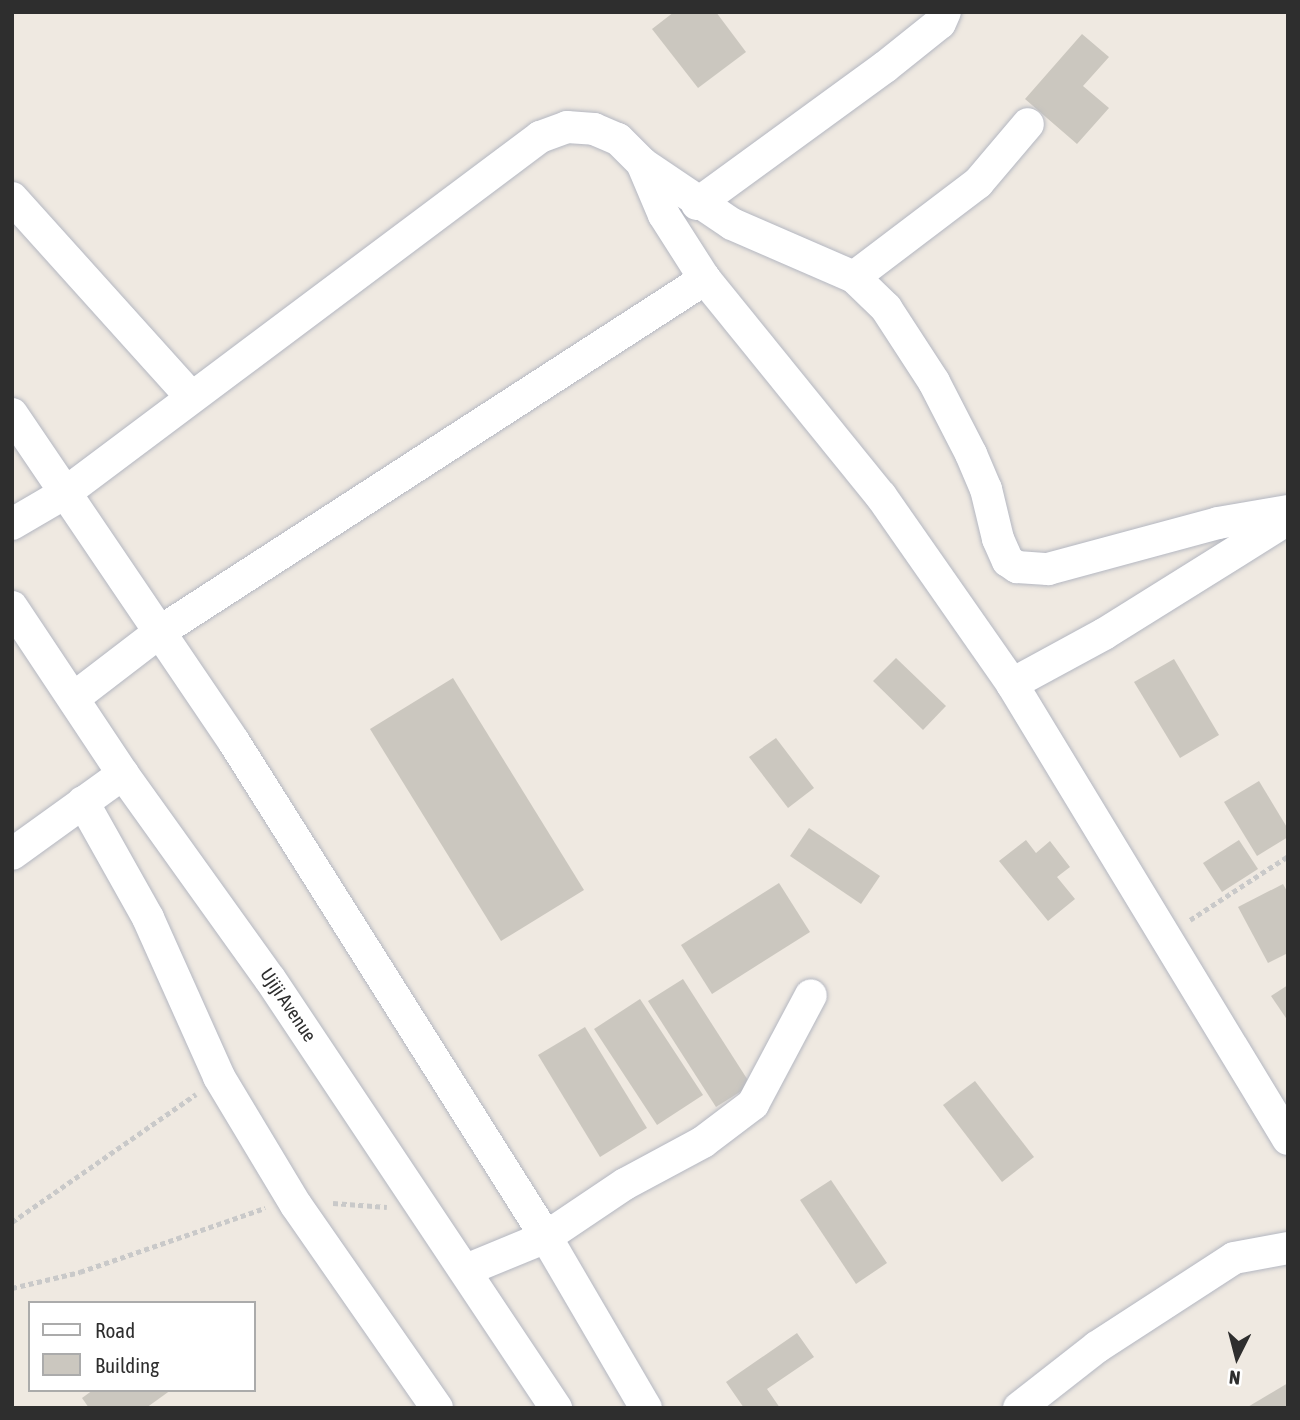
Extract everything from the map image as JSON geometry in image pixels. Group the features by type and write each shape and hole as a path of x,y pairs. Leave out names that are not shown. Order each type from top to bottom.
{"street":[{"path":"697,204 885,67 940,23 945,12"},
{"path":"854,277 978,183 1028,124"},
{"path":"12,524 65,493 540,137 567,127 594,130 618,139 642,163 697,204 782,248 854,277 886,308 934,382 981,477 998,539 1009,561 1017,567 1048,569 1218,523 1288,512"},
{"path":"642,163 664,215 705,279 881,496 1012,684 1164,934 1203,1005 1288,1139"},
{"path":"12,198 191,397"},
{"path":"75,697 162,631 705,279"},
{"path":"12,414 162,631 545,1237 646,1408"},
{"path":"1012,684 1104,634 1288,519"},
{"name":"Ujiji Avenue","path":"12,607 75,697 123,774 270,979 426,1209 556,1408"},
{"path":"12,854 123,774"},
{"path":"83,802 148,918 219,1077 296,1205 437,1408"},
{"path":"466,1270 545,1237 625,1185 703,1142 753,1104 811,995"},
{"path":"1019,1408 1097,1347 1234,1258 1288,1248"}],"path":[{"path":"1164,934 1219,904 1288,856"},
{"path":"12,1222 219,1077"},
{"path":"12,1288 80,1272 267,1207 296,1205 426,1209"}],"building":[{"path":"674,12 716,12 746,52 698,88 652,29"},
{"path":"1082,34 1109,57 1083,86 1109,108 1077,144 1025,99"},
{"path":"896,658 946,706 923,730 873,681"},
{"path":"1174,659 1219,735 1180,758 1134,682"},
{"path":"453,678 584,890 501,941 370,729"},
{"path":"776,738 814,788 788,808 749,757"},
{"path":"1259,781 1288,829 1288,837 1257,856 1224,802"},
{"path":"809,828 880,876 861,904 790,856"},
{"path":"1026,840 1036,853 1050,841 1070,867 1057,877 1075,899 1048,921 999,861"},
{"path":"1239,840 1258,869 1222,892 1203,863"},
{"path":"779,883 810,932 712,994 681,945"},
{"path":"1283,884 1288,893 1288,953 1268,963 1238,907"},
{"path":"683,979 751,1085 716,1107 648,1001"},
{"path":"1288,985 1288,1021 1271,996"},
{"path":"640,999 703,1095 657,1125 594,1029"},
{"path":"585,1027 647,1128 600,1157 538,1055"},
{"path":"975,1081 1034,1157 1002,1182 943,1105"},
{"path":"831,1180 887,1263 856,1284 800,1200"},
{"path":"797,1333 814,1357 767,1389 780,1408 744,1408 726,1382"},
{"path":"1288,1383 1288,1408 1246,1408"},
{"path":"90,1392 168,1392 146,1408 89,1408 82,1398"}]}
